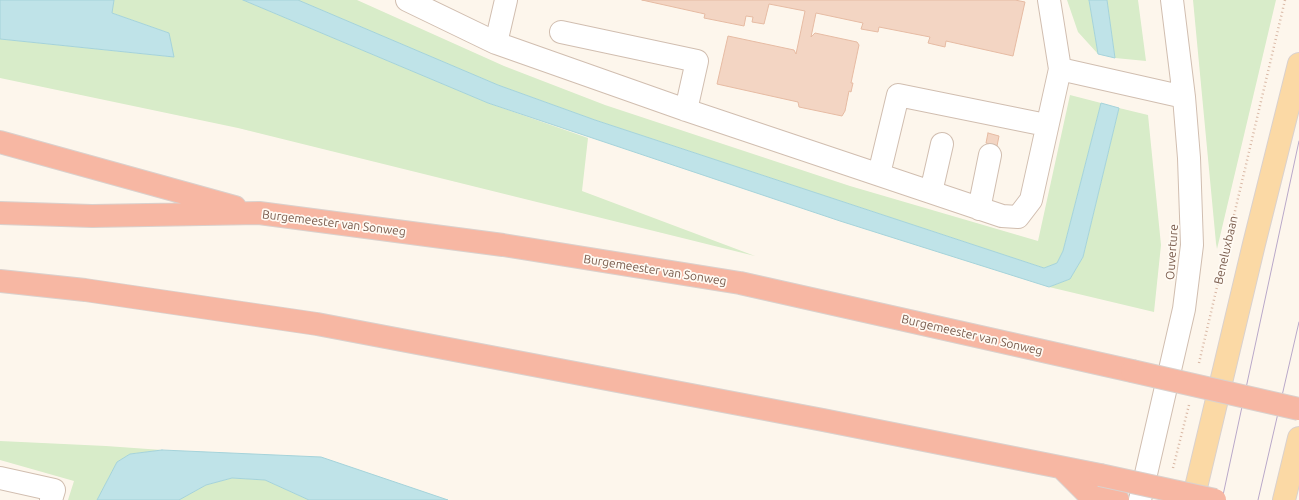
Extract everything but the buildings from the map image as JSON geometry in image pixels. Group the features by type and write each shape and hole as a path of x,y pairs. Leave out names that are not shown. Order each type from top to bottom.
{"highway":[{"path":"0,142 259,213"},
{"name":"Burgemeester van Sonweg","path":"0,213 92,216 259,213 503,245 740,284 1132,370 1299,409"},
{"path":"0,280 85,290 317,324 823,420 1062,468 1098,485 1118,500"},
{"path":"1098,485 1215,500"}],"main road":[{"path":"1193,500 1254,244 1299,64"},
{"path":"1284,500 1299,438"}],"street":[{"path":"407,0 496,43 686,110 1002,216 1018,216 1031,200 1046,125 1060,69 1049,0"},
{"path":"496,43 506,0"},
{"name":"Ouverture","path":"1140,500 1184,309 1192,245 1189,158 1184,97 1172,0"},
{"path":"561,32 696,61 686,110"},
{"path":"1060,69 1184,97"},
{"path":"879,174 898,95 1046,125"},
{"path":"931,192 942,144"},
{"path":"979,208 990,155"},
{"path":"0,478 54,490 51,500"}],"path":[{"name":"Beneluxbaan","path":"1197,369 1286,0"},
{"path":"1173,469 1190,400"}],"green space":[{"path":"114,0 243,0 488,103 588,138 582,191 755,256 238,128 0,78 0,39 173,57 169,33 112,13"},
{"path":"298,0 357,0 504,66 605,105 850,186 1038,241 1070,95 1101,103 1063,251 1057,263 1044,268 595,120 498,85"},
{"path":"1067,0 1089,0 1098,54 1078,32"},
{"path":"1107,0 1138,0 1146,61 1115,58"},
{"path":"1193,0 1276,0 1217,249 1216,243"},
{"path":"1119,108 1148,115 1161,245 1154,312 1049,287 1070,279 1083,257"},
{"path":"0,441 162,450 130,454 117,462 97,500 68,500 74,481 0,460"},
{"path":"232,478 265,480 309,500 179,500 206,485"}],"water":[{"path":"0,0 114,0 112,13 169,33 174,57 0,39"},
{"path":"243,0 298,0 498,85 595,120 1044,268 1057,263 1063,251 1101,103 1119,108 1083,257 1070,279 1049,287 840,221 488,103"},
{"path":"1089,0 1107,0 1115,58 1098,54"},
{"path":"162,450 321,457 448,500 309,500 265,480 232,478 206,485 179,500 97,500 117,462 130,454"}],"tram line":[{"path":"1222,500 1299,141"},
{"path":"1258,500 1299,322"}]}
